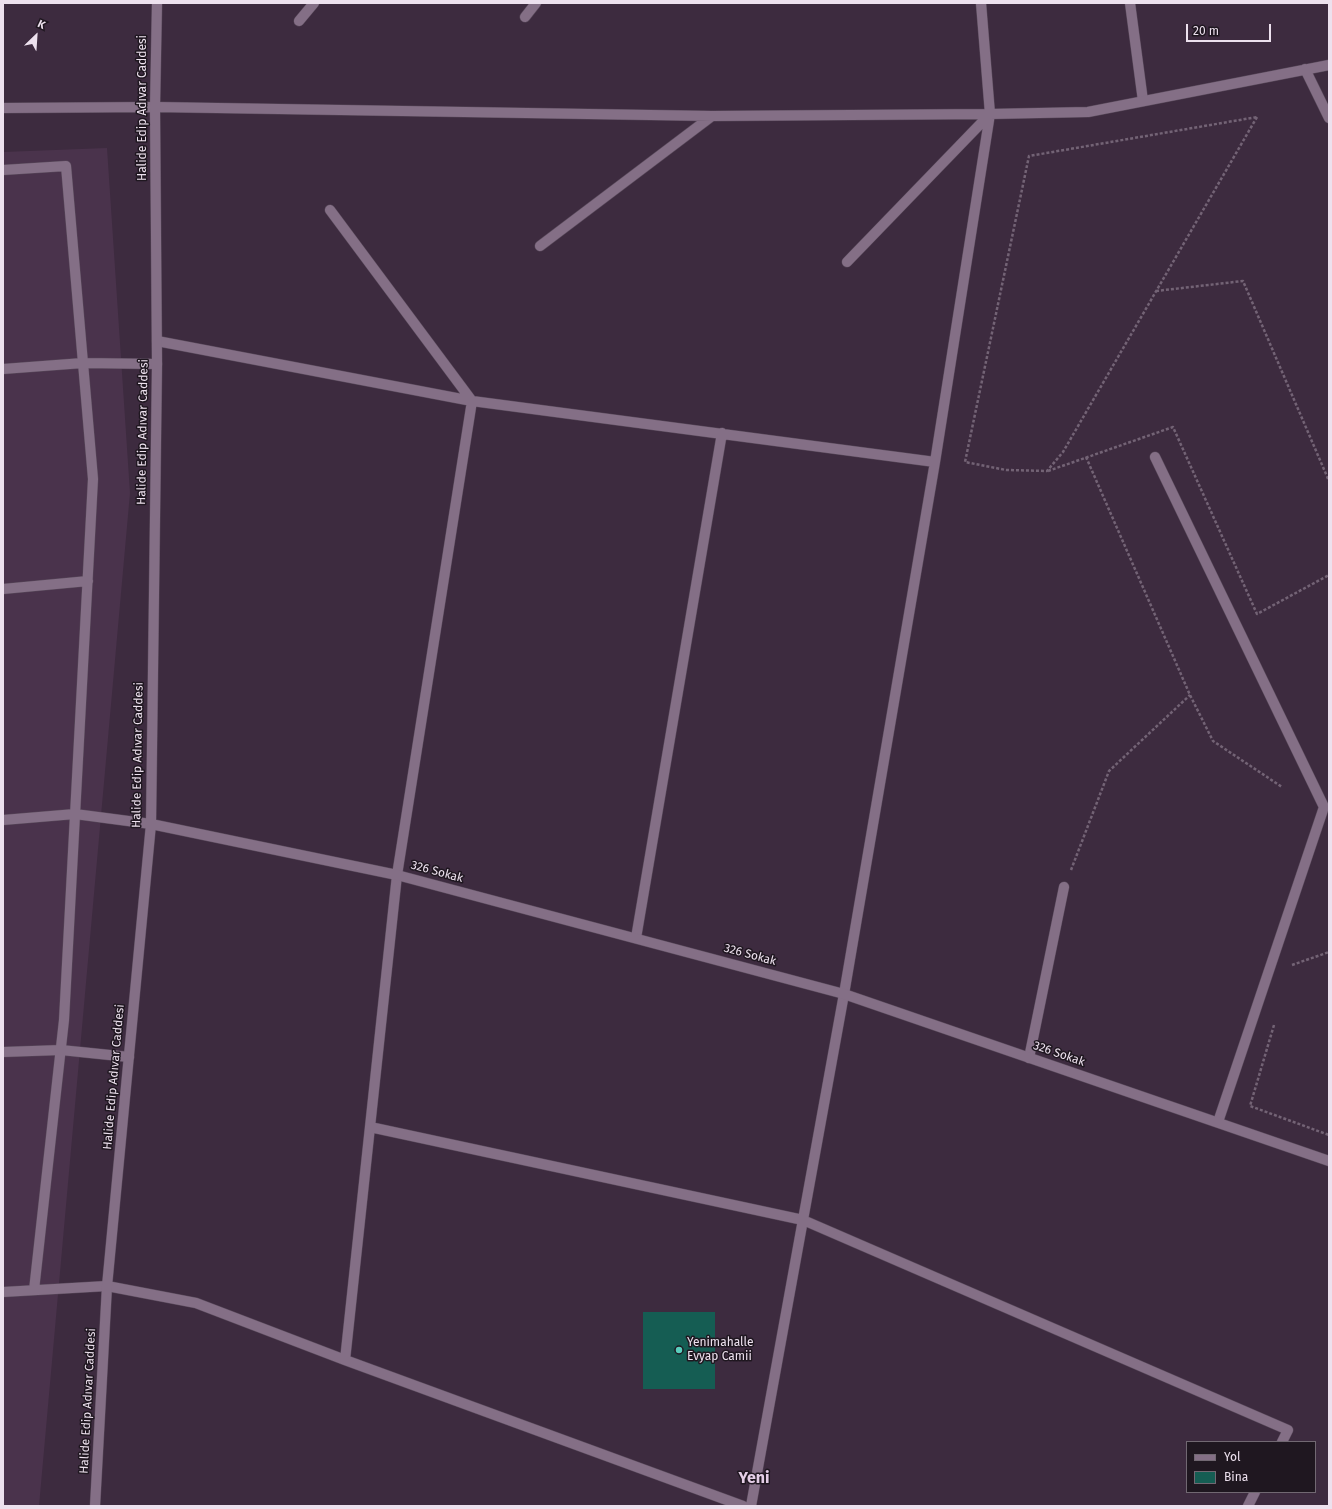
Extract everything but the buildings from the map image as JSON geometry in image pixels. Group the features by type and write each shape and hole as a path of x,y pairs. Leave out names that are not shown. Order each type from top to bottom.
{"street":[{"name":"Halide Edip Adıvar Caddesi","path":"95,1506 107,1286 151,824 157,364 155,107 158,3"},
{"path":"299,21 314,3"},
{"path":"525,17 536,3"},
{"path":"751,1506 844,994 935,462 990,114 981,3"},
{"path":"1130,3 1143,101"},
{"path":"3,108 155,107 712,116 1088,112 1329,65"},
{"path":"1305,70 1329,118"},
{"path":"847,262 990,114"},
{"path":"540,246 712,116"},
{"path":"3,170 66,166 93,479 75,814 60,1050 34,1290"},
{"path":"330,210 472,401 397,875 345,1360"},
{"path":"157,340 472,401 935,462"},
{"path":"3,369 83,363 157,364"},
{"path":"636,938 722,434"},
{"path":"1154,457 1324,807 1218,1122"},
{"path":"3,588 88,581"},
{"name":"326 Sokak","path":"3,820 75,814 151,824 397,875 844,994 1329,1161"},
{"path":"1029,1058 1064,887"},
{"path":"3,1052 60,1050 129,1058"},
{"path":"370,1127 803,1220 1288,1430 1282,1441"},
{"path":"3,1292 107,1286 196,1303 345,1360 743,1506"},
{"path":"1248,1506 1254,1493"}],"path":[{"path":"1257,117 1156,291 1062,452 1047,471 1006,470 965,462 1029,156 1257,117"},
{"path":"1156,291 1243,281 1329,481"},
{"path":"1086,457 1190,695 1214,741 1282,787"},
{"path":"1064,887 1109,771 1190,695"},
{"path":"1291,966 1329,952"},
{"path":"1276,1017 1250,1106 1329,1135"}],"shaded area":[{"path":"107,148 130,493 39,1506 3,1506 3,152"}],"place":[{"name":"Yenimahalle Evyap Camii","path":"679,1350"}],"district":[{"name":"Yeni","path":"754,1479"}]}
